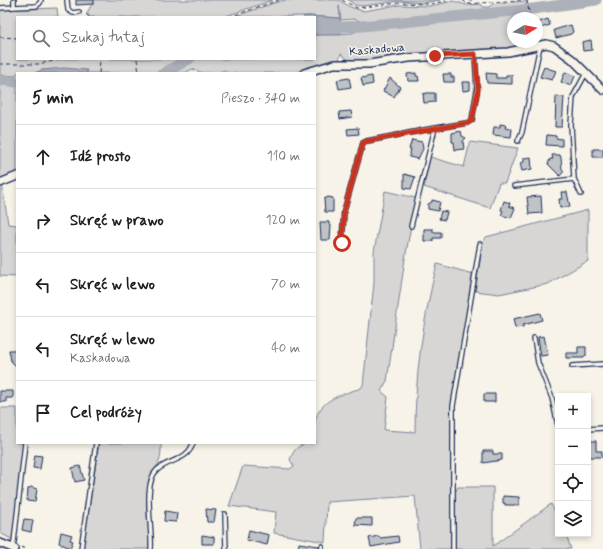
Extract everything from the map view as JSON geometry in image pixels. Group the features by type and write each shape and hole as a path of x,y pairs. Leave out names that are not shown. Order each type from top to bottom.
{"street":[{"name":"Kaskadowa","path":"543,44 554,46 586,72 603,90"},
{"name":"Kaskadowa","path":"307,72 334,64 369,64 409,58 508,52 526,48"},
{"path":"0,183 16,176"},
{"path":"0,543 13,548"}],"lane":[{"path":"14,0 14,8"},
{"path":"0,8 36,6 41,0"},
{"path":"67,0 68,10 70,12 79,12"},
{"path":"518,141 522,132 539,48"},
{"path":"342,243 344,211 363,143 367,141 467,123 472,120 478,90 475,54"},
{"path":"581,194 574,179 571,151 573,97 586,72"},
{"path":"411,226 435,128"},
{"path":"514,186 574,179"},
{"path":"453,549 453,406 480,244"},
{"path":"534,338 538,363 552,398 555,412"},
{"path":"572,366 603,364"},
{"path":"591,429 603,428"},
{"path":"13,548 25,444"},
{"path":"81,549 96,444"},
{"path":"151,549 151,528 148,501 152,480 157,470 186,455 192,444"},
{"path":"225,514 226,549"}],"path":[{"path":"232,16 279,0"},
{"path":"342,0 357,8 399,3 430,4 451,0"},
{"path":"462,0 473,0"},
{"path":"462,0 467,4 521,0"},
{"path":"527,0 529,12"},
{"path":"0,37 16,38"},
{"path":"0,64 38,64 60,60"},
{"path":"99,72 100,60"},
{"path":"137,60 139,72"}],"shaded area":[{"path":"94,0 273,0 226,16 89,16 87,13"},
{"path":"339,0 350,7 363,11 399,5 430,6 453,1 467,5 481,4 483,7 489,7 492,4 526,1 527,7 363,22 353,19 341,20 339,6 340,18 316,16 236,16 280,1"},
{"path":"348,0 440,0 422,3 400,1 362,6 355,5"},
{"path":"57,8 58,16 16,16 16,60 180,60 157,72 87,72 42,70 37,72 16,72 16,76 0,75 0,10"},
{"path":"507,13 507,48 522,48 375,62 350,61 341,54 339,60 301,72 227,72 224,70 220,72 200,72 192,69 187,72 172,72 195,60 316,60 316,35 352,33 364,28"},
{"path":"316,16 340,18 341,35 316,35"},
{"path":"64,68 87,70 87,72 37,72 42,70"},
{"path":"0,84 16,85 16,175 0,181"},
{"path":"470,142 518,148 505,183 499,183 490,208 424,187 430,157 464,167"},
{"path":"2,183 8,224 16,225 16,277 0,276 0,184"},
{"path":"385,191 416,198 405,259 387,381 381,391 388,397 384,430 415,432 418,368 424,326 437,264 473,274 451,413 451,549 420,549 415,496 327,502 325,542 274,533 276,512 229,506 243,466 290,469 294,466 290,460 296,449 306,444 316,444 316,418 323,406 328,401 361,388 363,385 374,283 374,252"},
{"path":"588,210 588,261 548,284 499,294 475,291 483,243 486,237"},
{"path":"0,408 16,408 16,444 23,444 13,540 0,533"},
{"path":"99,444 161,444 160,459 149,484 147,493 149,549 83,549"},
{"path":"458,487 493,487 493,546 551,504 555,511 555,537 567,537 571,549 455,549 454,494"}],"building":[{"path":"76,0 94,0 94,4 76,5"},
{"path":"548,19 550,25 543,27 543,21"},
{"path":"571,25 573,32 571,34 556,38 554,30"},
{"path":"591,40 592,50 583,51 582,42"},
{"path":"544,67 556,71 552,80 540,77"},
{"path":"565,72 575,76 571,86 561,82"},
{"path":"416,73 419,81 408,81 407,74"},
{"path":"486,73 496,74 496,78 506,78 506,75 512,75 512,84 487,83"},
{"path":"443,74 451,74 451,77 454,77 454,82 444,82"},
{"path":"372,76 373,84 363,86 361,78"},
{"path":"349,78 351,87 339,89 337,80"},
{"path":"390,78 400,87 394,97 383,91"},
{"path":"462,82 470,82 470,90 463,91"},
{"path":"435,93 435,102 424,103 423,94"},
{"path":"556,96 564,97 562,127 555,127"},
{"path":"351,111 352,117 340,119 339,112"},
{"path":"500,124 506,125 505,128 512,129 511,137 493,135 494,127 500,127"},
{"path":"358,128 359,134 348,135 347,129"},
{"path":"461,131 462,136 466,138 463,141 464,149 455,150 454,142 452,142 452,133"},
{"path":"547,135 556,136 556,138 562,139 562,146 546,145"},
{"path":"412,140 422,142 423,149 418,159 409,157 411,149 409,149"},
{"path":"593,149 603,149 603,157 593,157"},
{"path":"552,155 560,155 562,169 564,171 560,176 548,164 550,159 553,159"},
{"path":"531,157 532,169 522,171 520,163 524,162 524,158"},
{"path":"404,174 415,177 411,189 404,188"},
{"path":"561,192 567,192 570,207 560,208 559,199 562,199"},
{"path":"541,196 542,213 529,214 527,197"},
{"path":"328,197 333,198 333,212 325,212 324,199"},
{"path":"432,200 440,202 438,211 428,209 428,204 432,202"},
{"path":"504,201 510,203 509,206 515,208 511,218 501,215"},
{"path":"441,211 447,212 445,220 439,219"},
{"path":"320,222 329,222 329,225 331,225 330,240 321,240"},
{"path":"424,229 433,229 433,232 441,232 441,238 433,238 433,241 424,241"},
{"path":"540,313 542,320 523,325 523,327 515,328 513,319"},
{"path":"544,336 548,355 541,356 538,337"},
{"path":"578,347 586,347 586,356 584,356 584,358 566,358 566,353 578,353"},
{"path":"9,350 16,350 16,366 11,361"},
{"path":"0,391 13,391 13,398 6,398 6,402 0,402"},
{"path":"484,394 495,394 495,402 484,402"},
{"path":"591,441 596,441 596,451 602,451 602,457 591,457"},
{"path":"483,451 493,451 493,454 502,454 502,460 483,463"},
{"path":"35,455 42,456 40,469 33,468"},
{"path":"80,466 84,480 75,482 72,468"},
{"path":"31,487 37,489 35,502 27,501 28,489"},
{"path":"503,496 519,497 519,505 505,505 505,503 503,503"},
{"path":"206,509 216,510 214,522 207,522"},
{"path":"165,511 177,513 176,522 164,521"},
{"path":"356,518 372,518 372,526 355,525"},
{"path":"24,519 33,520 31,532 22,530"},
{"path":"249,530 269,535 267,545 247,540"},
{"path":"61,532 72,535 70,540 73,541 70,548 59,543"},
{"path":"202,535 214,537 214,544 202,544"},
{"path":"379,536 380,538 398,536 399,542 371,547 369,538"},
{"path":"299,543 319,546 319,549 298,549"}],"waterway":[{"path":"316,26 362,26 533,9 596,0"},
{"path":"166,72 187,60"},
{"path":"0,80 16,82"}],"route":[{"path":"342,243 344,211 363,143 367,141 467,123 472,120 478,90 475,54 435,56"}]}
